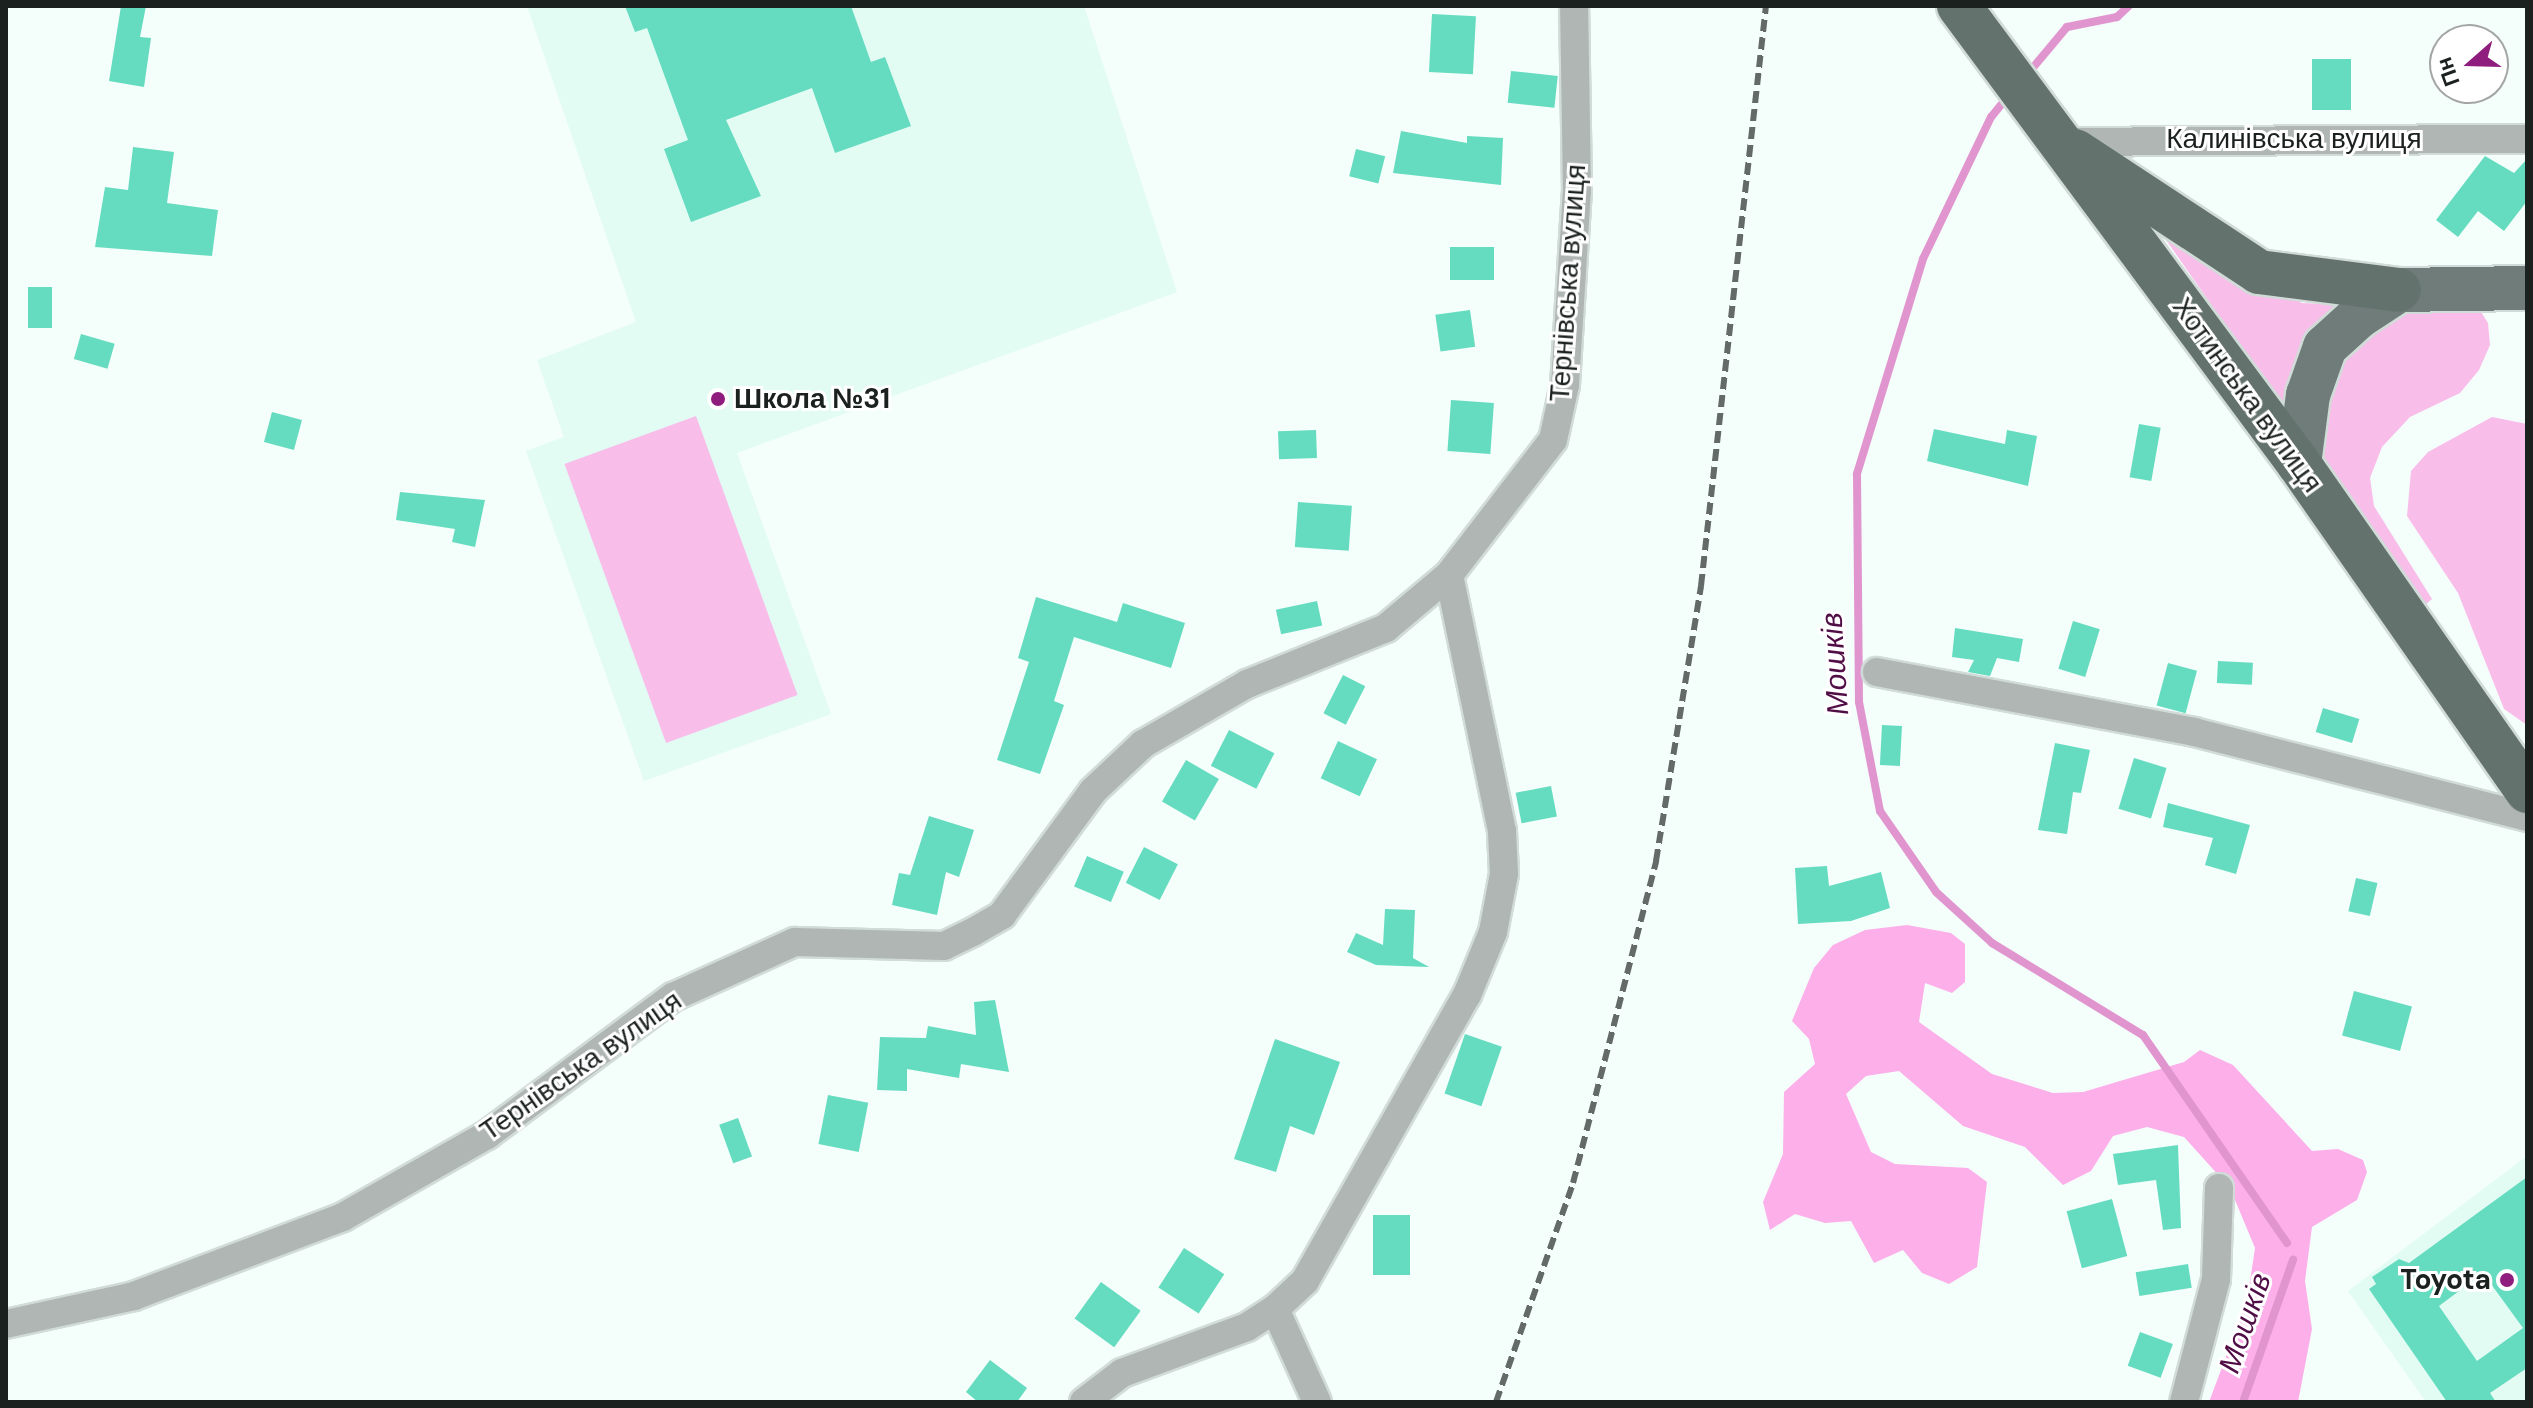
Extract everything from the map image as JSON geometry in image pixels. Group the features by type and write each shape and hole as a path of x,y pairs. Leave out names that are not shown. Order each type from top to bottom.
{"highway":[{"name":"Хотинська вулиця","path":"1972,22 2515,753 2527,791"},
{"path":"2049,129 2161,200 2259,272 2399,290"}],"main road":[{"path":"2299,464 2308,395 2325,347 2399,290 2527,288"}],"street":[{"name":"Тернівська вулиця","path":"6,1324 134,1296 343,1217 487,1135 673,997 795,942 944,946 973,932 1002,915 1093,791 1143,744 1247,684 1386,628 1449,575 1553,440 1565,385 1577,191 1574,6"},
{"name":"Калинівська вулиця","path":"2049,129 2527,139"},
{"path":"1084,1402 1122,1373 1247,1327 1275,1309 1305,1281 1366,1181 1467,995 1493,932 1504,874 1502,831 1449,575"},
{"path":"1877,672 2194,732 2527,817"},
{"path":"2184,1402 2216,1279 2219,1188"},
{"path":"1275,1309 1317,1402"}],"shaded area":[{"name":"Школа №31","path":"527,6 1084,6 1177,292 737,453 831,714 644,781 526,451 564,437 537,360 636,322"},
{"path":"2159,230 2302,303 2348,305 2290,417"},
{"path":"2443,304 2478,307 2488,323 2490,345 2479,370 2460,393 2410,417 2382,447 2370,478 2374,506 2432,599 2424,606 2322,458 2319,433 2326,390 2355,342 2393,314"},
{"path":"696,416 798,695 666,743 564,464"},
{"path":"2492,417 2527,424 2527,725 2504,709 2458,593 2407,516 2411,471 2428,452"},
{"path":"1907,925 1951,933 1965,944 1965,982 1952,993 1925,983 1919,1022 1992,1074 2053,1093 2083,1092 2184,1062 2200,1050 2233,1065 2312,1151 2338,1149 2363,1160 2367,1172 2357,1200 2312,1227 2305,1281 2312,1329 2298,1402 2209,1402 2247,1301 2255,1248 2230,1188 2184,1137 2147,1127 2113,1136 2091,1171 2063,1185 2025,1147 1963,1126 1899,1071 1866,1076 1846,1094 1871,1152 1895,1164 1968,1168 1987,1182 1977,1267 1949,1284 1922,1273 1903,1250 1874,1263 1851,1221 1825,1223 1795,1214 1770,1230 1763,1202 1783,1154 1784,1092 1815,1064 1809,1039 1792,1021 1814,968 1833,945 1865,930"},
{"path":"2527,1156 2527,1402 2426,1402 2348,1291"}],"building":[{"path":"121,6 146,6 140,37 151,38 144,87 109,81"},
{"path":"625,6 851,6 871,62 885,57 911,126 835,153 812,88 726,120 761,196 691,222 664,149 688,140 647,28 635,32"},
{"path":"1432,14 1476,16 1473,74 1429,72"},
{"path":"2312,59 2351,59 2351,110 2312,110"},
{"path":"1511,71 1558,76 1554,108 1508,103"},
{"path":"1401,131 1467,143 1467,136 1503,138 1501,185 1393,173"},
{"path":"133,147 174,152 167,203 218,210 212,256 95,247 105,187 128,190"},
{"path":"1356,149 1385,156 1378,183 1349,176"},
{"path":"2485,156 2514,173 2527,159 2527,201 2504,231 2478,211 2458,237 2436,220"},
{"path":"1450,247 1494,247 1494,280 1450,280"},
{"path":"28,287 52,287 52,328 28,328"},
{"path":"1470,310 1475,347 1440,352 1435,315"},
{"path":"81,334 115,344 107,369 74,359"},
{"path":"1451,400 1494,403 1490,454 1447,451"},
{"path":"272,412 302,420 294,450 264,442"},
{"path":"2139,424 2161,428 2151,481 2130,477"},
{"path":"1934,429 2005,444 2007,430 2037,436 2028,486 1927,461"},
{"path":"1316,430 1317,458 1279,459 1278,431"},
{"path":"400,492 485,500 475,547 452,542 455,529 396,520"},
{"path":"1298,502 1352,506 1349,551 1295,547"},
{"path":"1036,597 1117,622 1123,603 1185,623 1171,668 1074,637 1054,701 1064,705 1040,774 997,760 1029,662 1018,658"},
{"path":"1317,601 1322,625 1281,634 1276,610"},
{"path":"2073,621 2100,629 2085,677 2058,669"},
{"path":"1955,628 2023,639 2019,662 1997,658 1990,676 1968,672 1974,660 1952,657"},
{"path":"2218,661 2253,663 2252,685 2217,683"},
{"path":"2168,663 2197,671 2186,713 2157,706"},
{"path":"1343,675 1365,686 1346,725 1323,713"},
{"path":"2323,708 2359,719 2352,743 2316,732"},
{"path":"1882,725 1902,726 1900,766 1880,765"},
{"path":"1229,730 1274,753 1256,789 1211,766"},
{"path":"1338,741 1377,759 1360,796 1321,778"},
{"path":"2055,743 2090,750 2081,793 2073,792 2067,834 2038,830"},
{"path":"2134,758 2167,768 2151,819 2119,809"},
{"path":"1186,760 1219,779 1195,821 1162,802"},
{"path":"1551,786 1557,816 1522,823 1516,793"},
{"path":"2168,803 2250,825 2236,874 2205,865 2213,838 2163,827"},
{"path":"929,816 974,830 959,877 946,872 937,915 892,905 899,873 910,875"},
{"path":"1144,847 1178,864 1160,900 1126,883"},
{"path":"1087,856 1124,872 1111,902 1074,886"},
{"path":"1827,866 1829,886 1881,872 1890,908 1851,921 1798,924 1795,868"},
{"path":"2356,878 2377,883 2370,916 2348,911"},
{"path":"1385,909 1415,910 1413,958 1429,967 1376,965 1347,952 1356,933 1383,945"},
{"path":"2354,991 2412,1007 2400,1051 2342,1035"},
{"path":"995,1000 1009,1072 961,1064 959,1078 907,1069 907,1091 877,1090 880,1037 926,1038 928,1026 976,1035 974,1002"},
{"path":"1465,1034 1502,1047 1481,1106 1444,1094"},
{"path":"1275,1039 1340,1062 1314,1135 1290,1126 1276,1172 1234,1159"},
{"path":"828,1095 868,1103 859,1152 818,1144"},
{"path":"738,1118 752,1157 733,1163 719,1125"},
{"path":"2178,1145 2181,1228 2163,1230 2156,1180 2118,1185 2113,1154"},
{"path":"2527,1177 2527,1368 2490,1393 2496,1402 2447,1402 2369,1289 2376,1284 2372,1277 2399,1259 2409,1263","holes":["2483,1273 2523,1328 2477,1361 2439,1306"]},
{"path":"2112,1199 2127,1256 2082,1268 2067,1211"},
{"path":"1373,1215 1410,1215 1410,1275 1373,1275"},
{"path":"1184,1248 1224,1274 1199,1314 1158,1287"},
{"path":"2188,1264 2192,1288 2139,1296 2136,1272"},
{"path":"1101,1282 1141,1311 1114,1347 1075,1318"},
{"path":"2140,1332 2173,1344 2161,1378 2128,1366"},
{"path":"990,1360 1027,1388 1017,1402 978,1402 966,1392"}],"waterway":[{"name":"Мошків","path":"2026,76 2067,27 2117,17 2129,6"},
{"name":"Мошків","path":"2009,95 1991,117 1923,259 1857,474 1859,702 1880,811 1936,892 1992,943 2143,1035 2287,1243"},
{"name":"Мошків","path":"2243,1402 2293,1260"}],"railway":[{"path":"1496,1402 1573,1183 1656,861 1701,586 1766,6"}],"place":[{"name":"Школа №31","path":"718,399"},
{"name":"Toyota","path":"2507,1280"}]}
